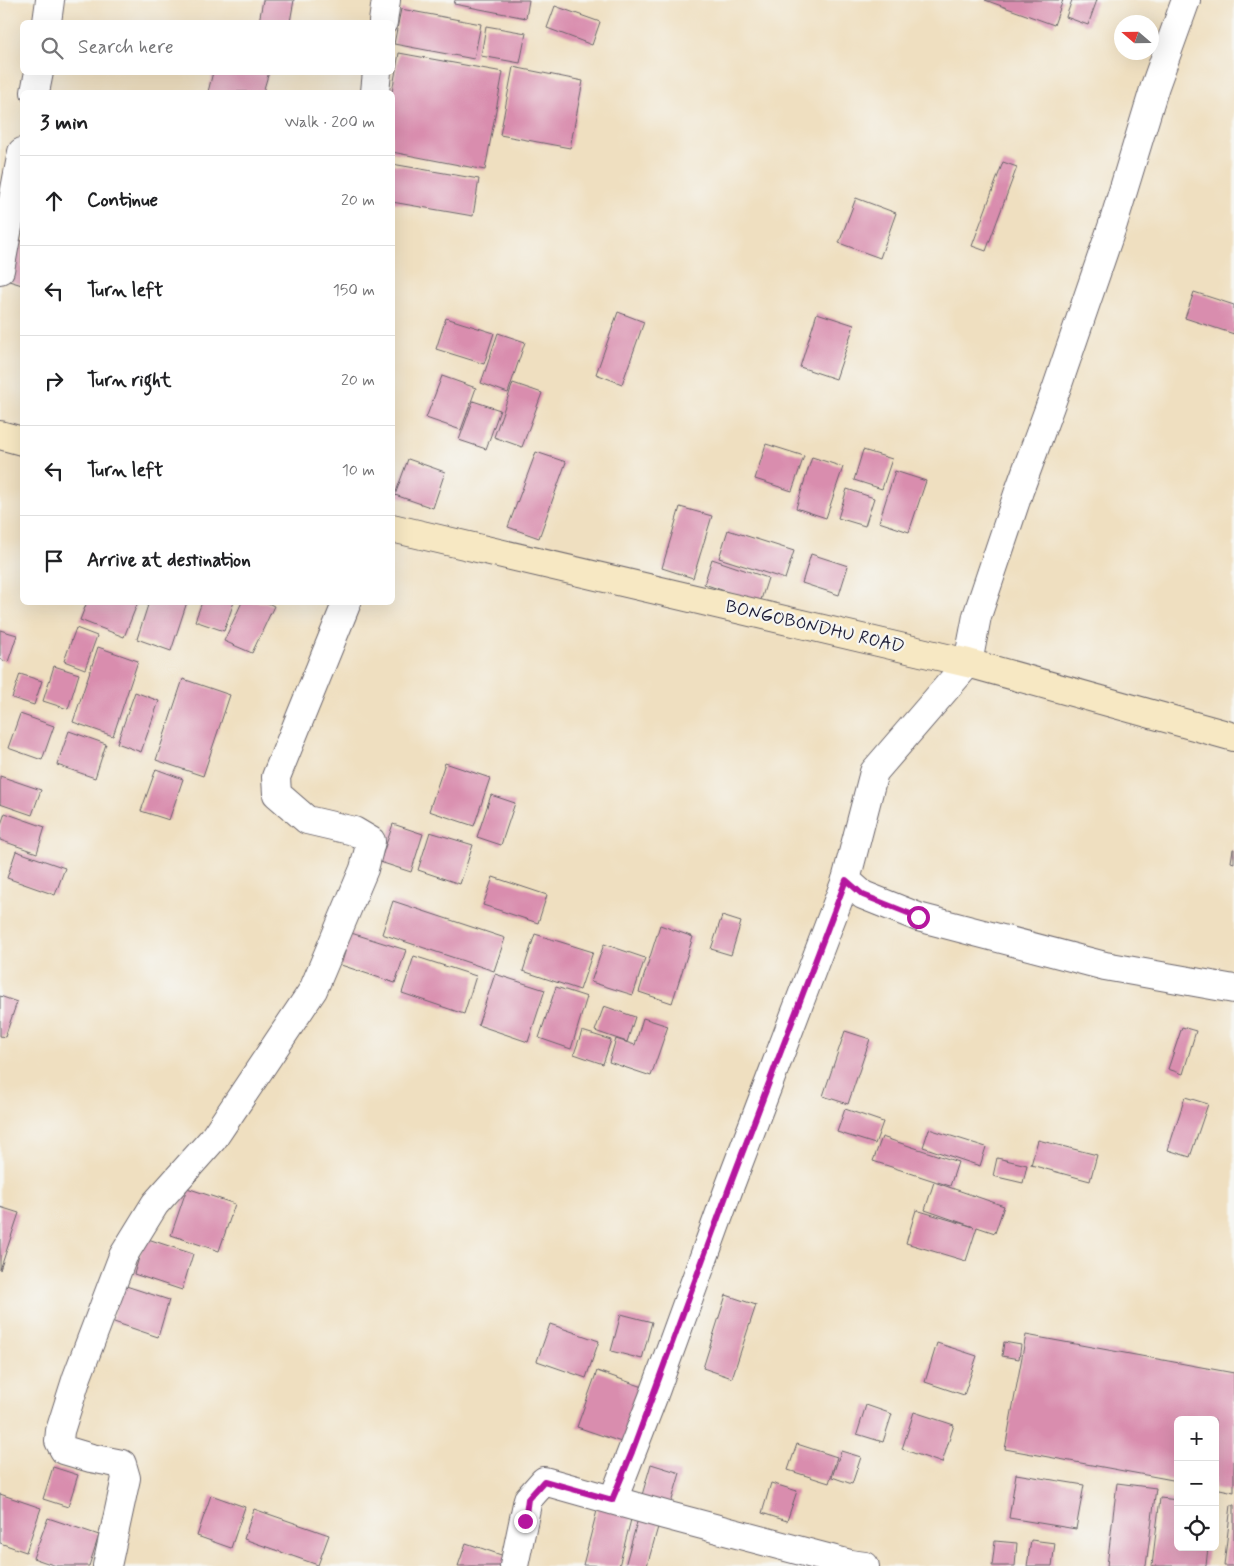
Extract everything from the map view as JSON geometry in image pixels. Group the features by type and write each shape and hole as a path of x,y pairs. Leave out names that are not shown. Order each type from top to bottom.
{"street":[{"path":"47,20 50,0"},
{"path":"383,20 386,0"},
{"path":"612,1500 846,880 874,772 968,663 977,616 1113,224 1155,86 1186,0"},
{"path":"35,90 38,75"},
{"path":"375,90 377,75"},
{"path":"0,270 20,163"},
{"path":"0,435 20,440"},
{"name":"BONGOBONDHU ROAD","path":"395,529 968,663 1234,737"},
{"path":"107,1566 126,1478 122,1464 64,1450 59,1441 77,1377 123,1256 155,1204 213,1139 313,990 364,869 371,840 354,831 307,820 277,794 276,777 346,605"},
{"path":"846,880 863,895 918,917 1105,966 1234,989"},
{"path":"514,1566 528,1499 544,1481 841,1562 865,1566"}],"building":[{"path":"263,0 294,0 290,20 259,20"},
{"path":"455,0 529,0 526,18 454,4"},
{"path":"985,0 1063,0 1054,25"},
{"path":"1072,0 1097,0 1088,25 1066,17"},
{"path":"555,6 600,22 592,45 547,28"},
{"path":"401,9 481,24 474,59 395,44"},
{"path":"486,26 526,33 520,63 481,56"},
{"path":"399,53 503,72 485,170 395,153 395,90 392,90"},
{"path":"513,67 583,81 570,148 500,135"},
{"path":"212,75 268,75 264,90 208,90"},
{"path":"1003,162 1017,167 986,251 972,246"},
{"path":"395,165 479,179 473,216 395,203"},
{"path":"856,198 896,213 880,258 839,243"},
{"path":"19,240 20,284 9,281"},
{"path":"1194,292 1234,305 1234,334 1185,318"},
{"path":"618,312 644,322 622,384 596,374"},
{"path":"817,313 854,325 836,379 800,367"},
{"path":"446,318 494,333 484,364 436,349"},
{"path":"498,333 525,342 508,393 481,383"},
{"path":"442,376 476,388 461,430 426,418"},
{"path":"513,383 542,393 522,447 494,437"},
{"path":"473,401 500,410 486,449 459,440"},
{"path":"766,444 804,456 792,491 755,479"},
{"path":"863,450 892,459 882,489 854,480"},
{"path":"536,452 566,462 539,538 508,527"},
{"path":"812,457 843,467 826,518 796,508"},
{"path":"408,459 445,472 433,508 395,495"},
{"path":"895,471 926,481 909,532 879,522"},
{"path":"847,489 874,498 865,526 838,518"},
{"path":"680,507 712,516 693,578 662,568"},
{"path":"728,530 794,551 785,579 719,558"},
{"path":"811,554 848,566 839,595 802,583"},
{"path":"712,559 768,578 760,603 704,584"},
{"path":"86,605 137,605 124,637 80,620"},
{"path":"148,605 186,605 171,651 137,639"},
{"path":"201,605 233,605 224,631 195,621"},
{"path":"241,605 274,606 252,653 224,641"},
{"path":"76,628 97,636 85,669 64,661"},
{"path":"0,630 17,635 8,662 0,659"},
{"path":"98,647 138,661 113,736 73,722"},
{"path":"54,666 79,674 68,709 43,701"},
{"path":"20,674 42,681 34,705 12,698"},
{"path":"183,679 230,695 203,776 156,760"},
{"path":"135,692 159,701 141,752 117,743"},
{"path":"20,714 54,726 42,760 8,748"},
{"path":"69,731 106,744 95,778 57,765"},
{"path":"445,763 490,778 474,826 429,811"},
{"path":"156,769 183,779 169,820 141,811"},
{"path":"0,776 41,790 32,815 0,804"},
{"path":"491,795 515,803 501,845 477,837"},
{"path":"5,813 45,827 37,853 0,840 0,827"},
{"path":"393,824 423,834 411,872 380,862"},
{"path":"430,832 473,845 460,884 418,870"},
{"path":"1234,849 1234,863 1231,862"},
{"path":"16,851 65,868 55,895 7,878"},
{"path":"493,877 547,895 538,923 483,905"},
{"path":"393,901 505,938 494,971 382,934"},
{"path":"722,916 741,922 731,955 711,949"},
{"path":"660,925 693,937 672,1003 639,992"},
{"path":"351,933 406,950 395,983 341,965"},
{"path":"535,934 593,952 580,990 523,971"},
{"path":"604,944 645,958 633,995 591,982"},
{"path":"414,956 476,976 464,1014 402,993"},
{"path":"495,974 545,990 528,1042 478,1025"},
{"path":"556,987 587,997 571,1049 539,1038"},
{"path":"0,996 17,1002 5,1037 0,1036"},
{"path":"604,1006 635,1017 627,1042 595,1031"},
{"path":"643,1018 668,1026 651,1076 609,1062 616,1039 635,1045"},
{"path":"1182,1027 1196,1031 1183,1074 1168,1069"},
{"path":"582,1031 611,1040 603,1064 574,1054"},
{"path":"845,1031 870,1039 848,1104 823,1096"},
{"path":"1185,1097 1208,1104 1190,1157 1168,1150"},
{"path":"845,1109 883,1122 875,1144 837,1132"},
{"path":"929,1129 986,1147 980,1166 923,1147"},
{"path":"882,1137 958,1162 950,1186 873,1161"},
{"path":"1038,1140 1097,1155 1090,1181 1031,1165"},
{"path":"997,1158 1027,1165 1023,1183 993,1176"},
{"path":"934,1182 1004,1206 995,1233 977,1227 966,1261 906,1243 916,1210 974,1227 925,1210"},
{"path":"187,1188 235,1204 219,1251 171,1235"},
{"path":"0,1207 19,1213 0,1270"},
{"path":"145,1238 193,1254 182,1290 134,1274"},
{"path":"123,1285 169,1300 158,1337 111,1321"},
{"path":"726,1295 756,1305 732,1378 703,1368"},
{"path":"621,1314 652,1322 642,1359 611,1351"},
{"path":"550,1324 599,1341 586,1378 537,1361"},
{"path":"1026,1335 1234,1373 1234,1492 1219,1489 1219,1416 1174,1416 1174,1480 1005,1449"},
{"path":"1004,1342 1021,1345 1019,1359 1002,1356"},
{"path":"937,1343 977,1356 964,1395 925,1382"},
{"path":"597,1371 649,1389 630,1445 577,1427"},
{"path":"866,1405 892,1414 883,1442 857,1434"},
{"path":"914,1412 954,1425 942,1463 902,1449"},
{"path":"797,1444 837,1457 829,1483 788,1470"},
{"path":"841,1451 861,1457 852,1484 832,1477"},
{"path":"651,1464 680,1473 669,1510 640,1502"},
{"path":"53,1467 78,1475 68,1507 43,1499"},
{"path":"1016,1474 1084,1485 1076,1529 1009,1518"},
{"path":"771,1483 797,1491 787,1521 762,1513"},
{"path":"1117,1483 1156,1488 1146,1566 1107,1566"},
{"path":"0,1494 41,1508 26,1552 0,1543"},
{"path":"211,1495 245,1507 231,1548 197,1536"},
{"path":"1160,1498 1174,1500 1174,1551 1208,1551 1206,1566 1152,1566"},
{"path":"600,1499 634,1508 619,1566 583,1565"},
{"path":"1231,1505 1234,1505 1234,1566 1224,1566"},
{"path":"254,1509 329,1535 318,1565 244,1539"},
{"path":"639,1515 660,1520 647,1566 625,1566"},
{"path":"48,1518 99,1535 89,1566 56,1566 33,1558"},
{"path":"1031,1540 1055,1543 1052,1566 1027,1566"},
{"path":"995,1541 1017,1543 1015,1566 992,1566"},
{"path":"466,1543 513,1559 510,1566 458,1566"}],"route":[{"path":"525,1521 528,1499 544,1481 612,1500 632,1452 729,1188 846,880 863,895 918,917"}]}
